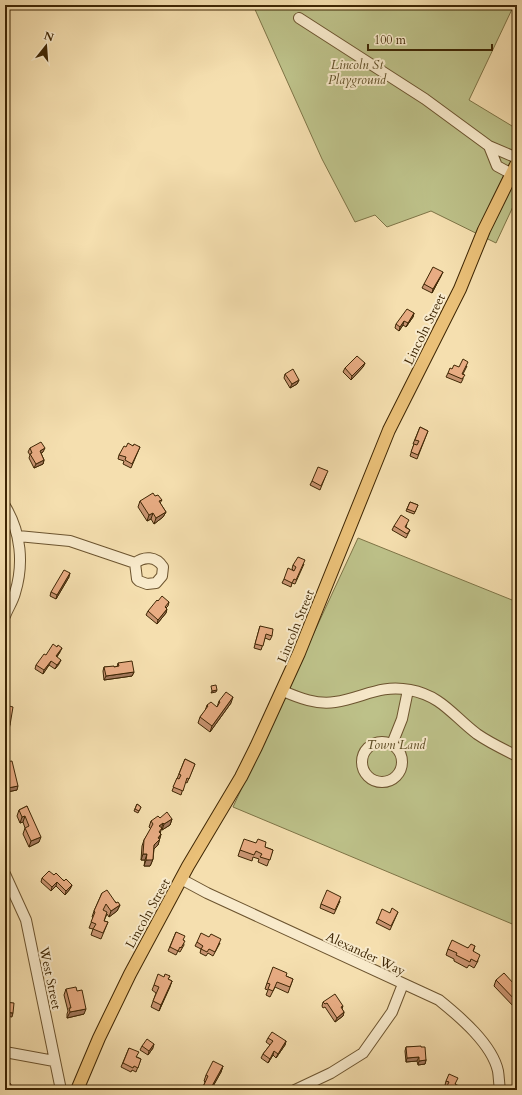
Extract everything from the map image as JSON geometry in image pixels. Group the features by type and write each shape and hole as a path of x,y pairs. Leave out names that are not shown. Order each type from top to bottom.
{"main road":[{"name":"Lincoln Street","path":"77,1090 98,1038 128,977 181,880 241,777 283,691 389,430 460,289 484,230 517,163"}],"street":[{"path":"299,18 425,99 489,146 517,158"},
{"path":"489,146 498,166 512,174"},
{"path":"5,506 18,536 20,553 20,572 15,593 5,616"},
{"path":"18,536 70,541 135,563"},
{"path":"283,691 296,697 322,702 335,702 384,689 394,688 424,693 448,708 477,734 517,756"},
{"path":"392,744 402,719 408,690"},
{"name":"West Street","path":"5,874 26,920 61,1090"},
{"name":"Alexander Way","path":"181,880 439,1000 462,1019 492,1056 498,1070 500,1090"},
{"path":"295,1090 332,1073 363,1053 392,1012 403,984"},
{"path":"5,1052 54,1060"}],"green space":[{"name":"Lincoln St Playground","path":"253,5 514,5 469,100 517,129 517,198 496,243 431,211 387,227 375,215 355,222 322,159"},
{"name":"Town Land","path":"358,538 517,602 517,926 233,807"}],"building":[{"path":"433,267 443,272 433,289 424,284"},
{"path":"407,309 414,313 408,323 404,321 400,327 396,324"},
{"path":"357,356 365,363 352,376 345,368"},
{"path":"463,359 468,362 462,374 465,375 462,379 448,373 450,368 452,369 454,365 459,367"},
{"path":"293,369 299,380 292,384 285,374"},
{"path":"420,427 428,431 418,455 411,452 414,444 417,445 419,441 415,440"},
{"path":"41,442 45,448 40,451 44,460 36,464 30,454 32,453 30,448"},
{"path":"128,443 133,446 134,444 140,447 132,464 125,460 126,457 119,455 124,446 126,447"},
{"path":"318,467 328,471 321,486 312,481"},
{"path":"153,493 155,496 158,495 162,500 159,501 166,512 156,518 153,513 149,515 140,501"},
{"path":"410,502 418,505 415,512 407,509"},
{"path":"401,515 409,520 405,527 410,530 407,534 394,526"},
{"path":"298,557 305,560 296,580 294,579 292,583 284,579 288,568 294,571 296,567 293,565"},
{"path":"64,570 70,573 57,595 51,592"},
{"path":"162,596 169,602 165,607 167,609 158,620 148,611"},
{"path":"260,626 273,629 272,636 266,634 263,646 255,644"},
{"path":"53,644 62,648 56,656 61,660 57,665 51,661 44,670 36,665 44,654 46,655"},
{"path":"132,661 134,672 106,676 104,667 119,666 118,663"},
{"path":"216,685 217,690 212,691 211,686"},
{"path":"226,692 233,697 212,726 200,717 208,706 207,705 211,702 217,707 220,702 219,701"},
{"path":"5,705 13,707 10,725 5,724"},
{"path":"185,759 195,764 189,779 187,778 183,791 173,787 177,778 179,779 181,775 179,774"},
{"path":"12,761 18,786 8,788 5,775 5,762"},
{"path":"137,804 141,807 139,811 135,809"},
{"path":"27,806 41,837 31,841 25,828 29,826 25,816 22,817 19,810"},
{"path":"167,812 172,819 159,826 162,828 159,832 161,834 158,838 160,839 154,845 153,859 146,860 147,854 143,854 144,840 153,824 151,821 158,816 160,818"},
{"path":"244,839 256,843 258,839 266,842 265,847 273,850 270,860 260,857 262,854 256,851 254,855 240,850"},
{"path":"49,871 54,875 56,873 64,881 66,879 72,885 66,891 57,882 52,887 42,878"},
{"path":"107,890 116,903 118,902 120,905 111,911 106,904 103,910 107,912 104,921 108,922 103,933 93,929 96,924 91,922 102,893"},
{"path":"327,890 341,897 335,910 321,904"},
{"path":"392,908 398,912 391,926 378,919 382,909 390,913"},
{"path":"176,932 185,936 183,940 185,941 178,951 170,947"},
{"path":"201,933 209,937 211,934 221,939 215,952 209,949 207,952 201,949 203,946 197,942"},
{"path":"452,940 468,948 471,944 475,946 473,951 480,955 477,962 471,959 470,962 448,949"},
{"path":"273,967 287,973 286,976 293,979 290,987 277,982 273,991 268,989 270,984 267,983"},
{"path":"504,973 514,984 517,981 517,1002 496,980"},
{"path":"158,974 164,977 165,974 170,976 168,979 172,981 161,1005 153,1001 159,987 154,985"},
{"path":"76,987 77,991 82,990 86,1009 70,1012 69,1008 71,1008 66,989"},
{"path":"335,994 343,1006 341,1007 344,1012 337,1018 327,1003 325,1004 323,1002"},
{"path":"5,1002 14,1003 13,1013 5,1012"},
{"path":"272,1032 286,1041 278,1054 274,1051 270,1059 263,1054 273,1041 268,1038"},
{"path":"147,1039 154,1044 149,1051 142,1046"},
{"path":"406,1047 425,1047 426,1060 419,1061 419,1057 407,1058"},
{"path":"129,1048 139,1052 136,1057 141,1059 138,1068 134,1066 133,1068 123,1063"},
{"path":"213,1061 223,1066 212,1086 214,1086 213,1090 200,1090 208,1076 206,1075"},
{"path":"449,1074 458,1078 455,1084 459,1086 458,1090 445,1090 449,1082 446,1081"},
{"path":"5,1076 12,1086 7,1090 5,1090"}]}
